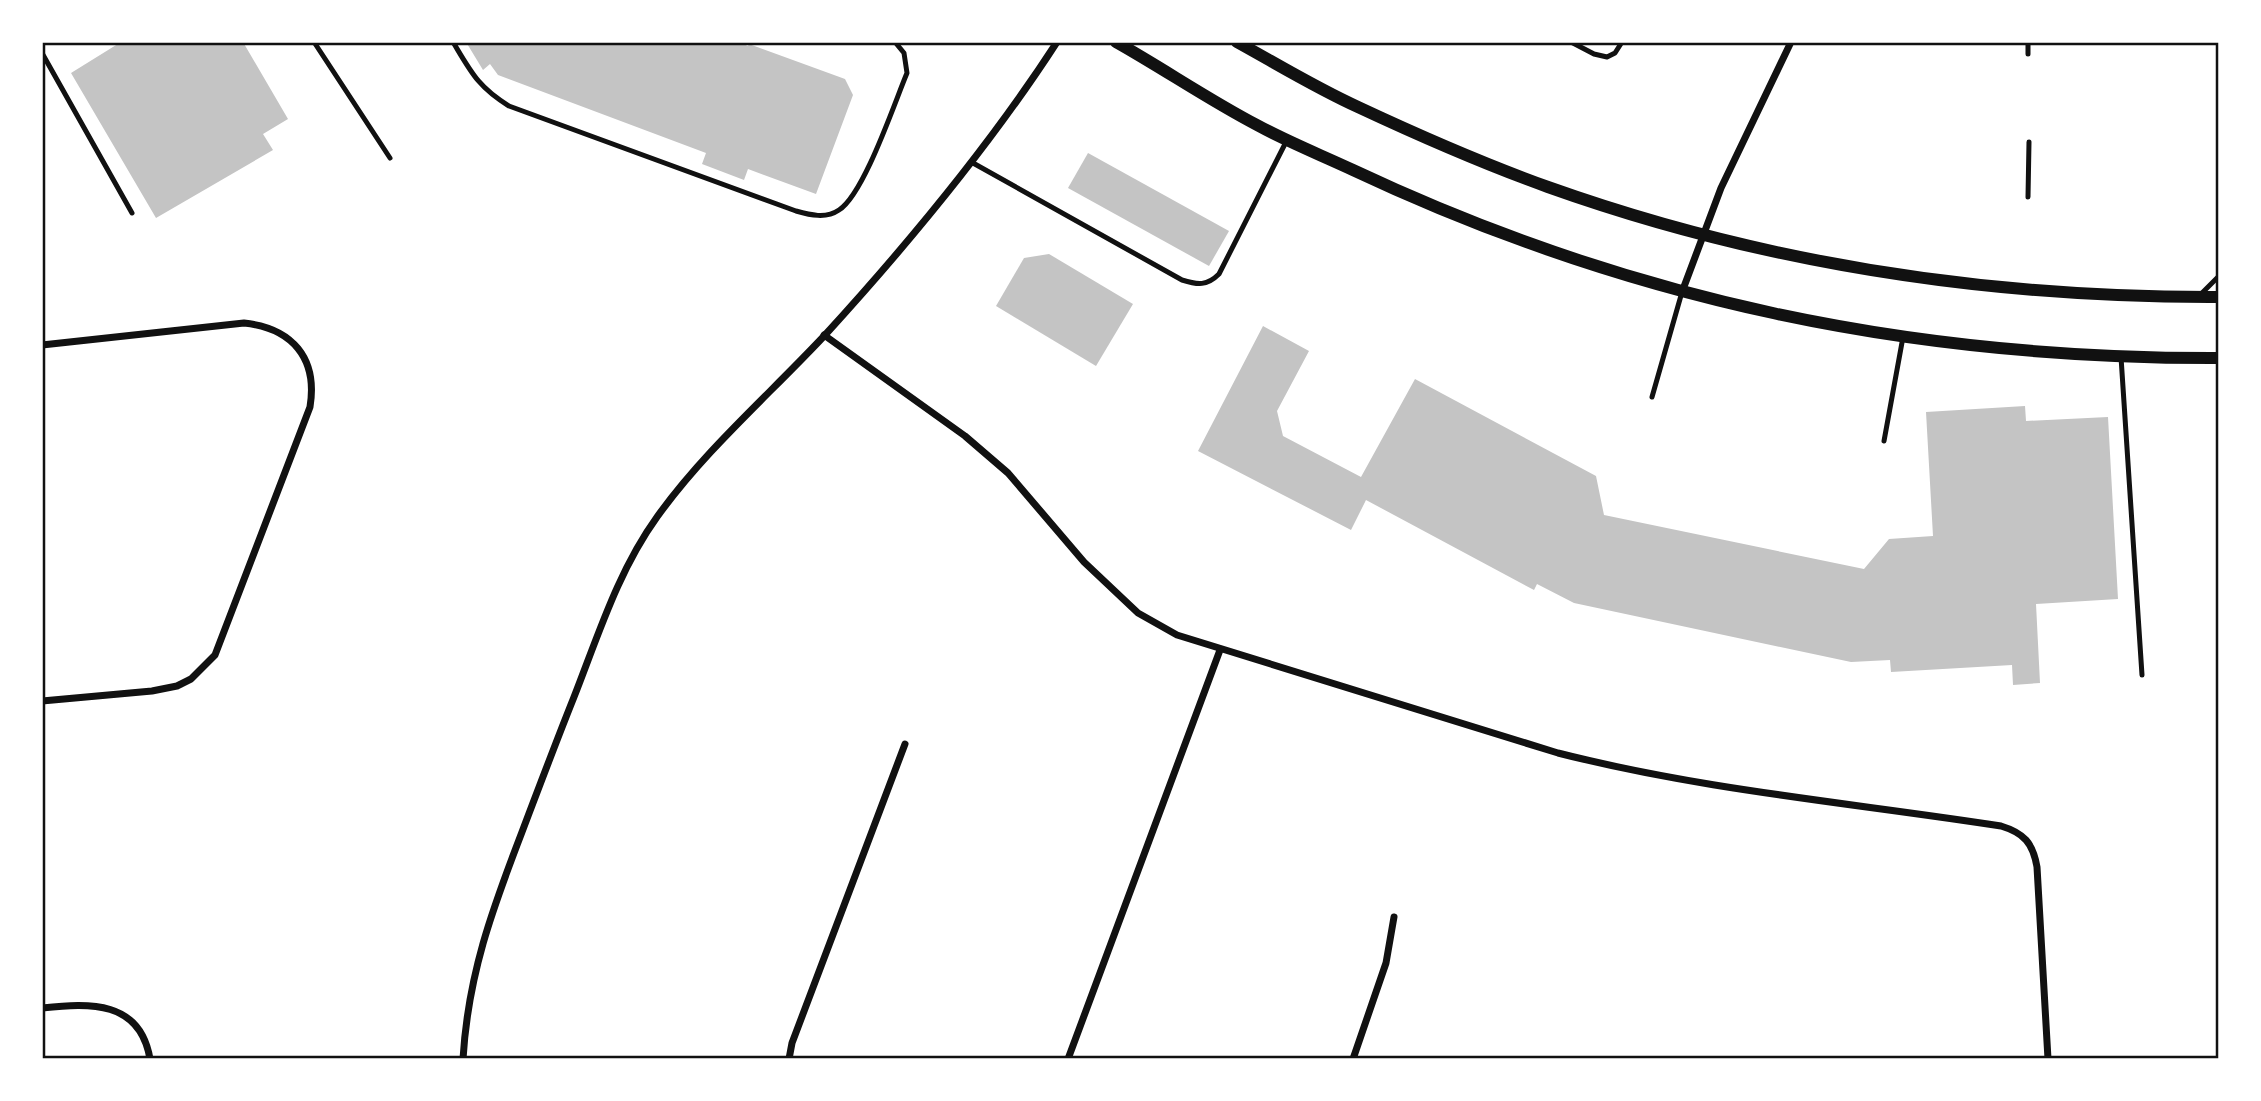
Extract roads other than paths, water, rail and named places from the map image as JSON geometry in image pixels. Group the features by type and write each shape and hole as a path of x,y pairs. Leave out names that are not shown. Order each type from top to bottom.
{"street":[{"path":"463,1059 466,1016 474,972 493,910 555,743 625,570 656,518 693,471 824,335 902,249 973,163 1057,42"},
{"path":"1116,42 1258,126 1423,203 1575,260 1682,292 1833,327 1999,349 2121,357 2219,358"},
{"path":"1237,42 1356,107 1444,146 1550,188 1703,235 1854,268 1967,284 2085,294 2219,296"},
{"path":"1682,292 1721,188 1791,42"},
{"path":"42,345 244,323 258,325 272,328 296,345 311,374 313,390 310,407 215,655 191,679 177,686 152,691 42,701"},
{"path":"824,335 965,436 1008,473 1084,562 1138,613 1177,635 1558,753 1611,766 1718,785 2001,825 2018,831 2035,856 2037,867 2048,1059"},
{"path":"1068,1059 1220,650"},
{"path":"789,1059 792,1043 905,744"},
{"path":"1353,1059 1386,963 1394,917"},
{"path":"42,1008 70,1005 106,1008 118,1012 141,1030 150,1059"}],"lane":[{"path":"314,42 390,158"},
{"path":"453,42 476,82 509,106 796,211 824,216 837,212 858,189 907,73 904,53 895,42"},
{"path":"1571,42 1594,54 1607,57 1615,53 1622,42"},
{"path":"2028,42 2028,54"},
{"path":"42,53 132,213"},
{"path":"973,163 1182,280 1199,284 1208,283 1219,274 1287,139"},
{"path":"2028,197 2029,142"},
{"path":"2199,297 2219,276"},
{"path":"1652,397 1682,292"},
{"path":"1884,441 1903,337"},
{"path":"2121,357 2142,675"}]}
